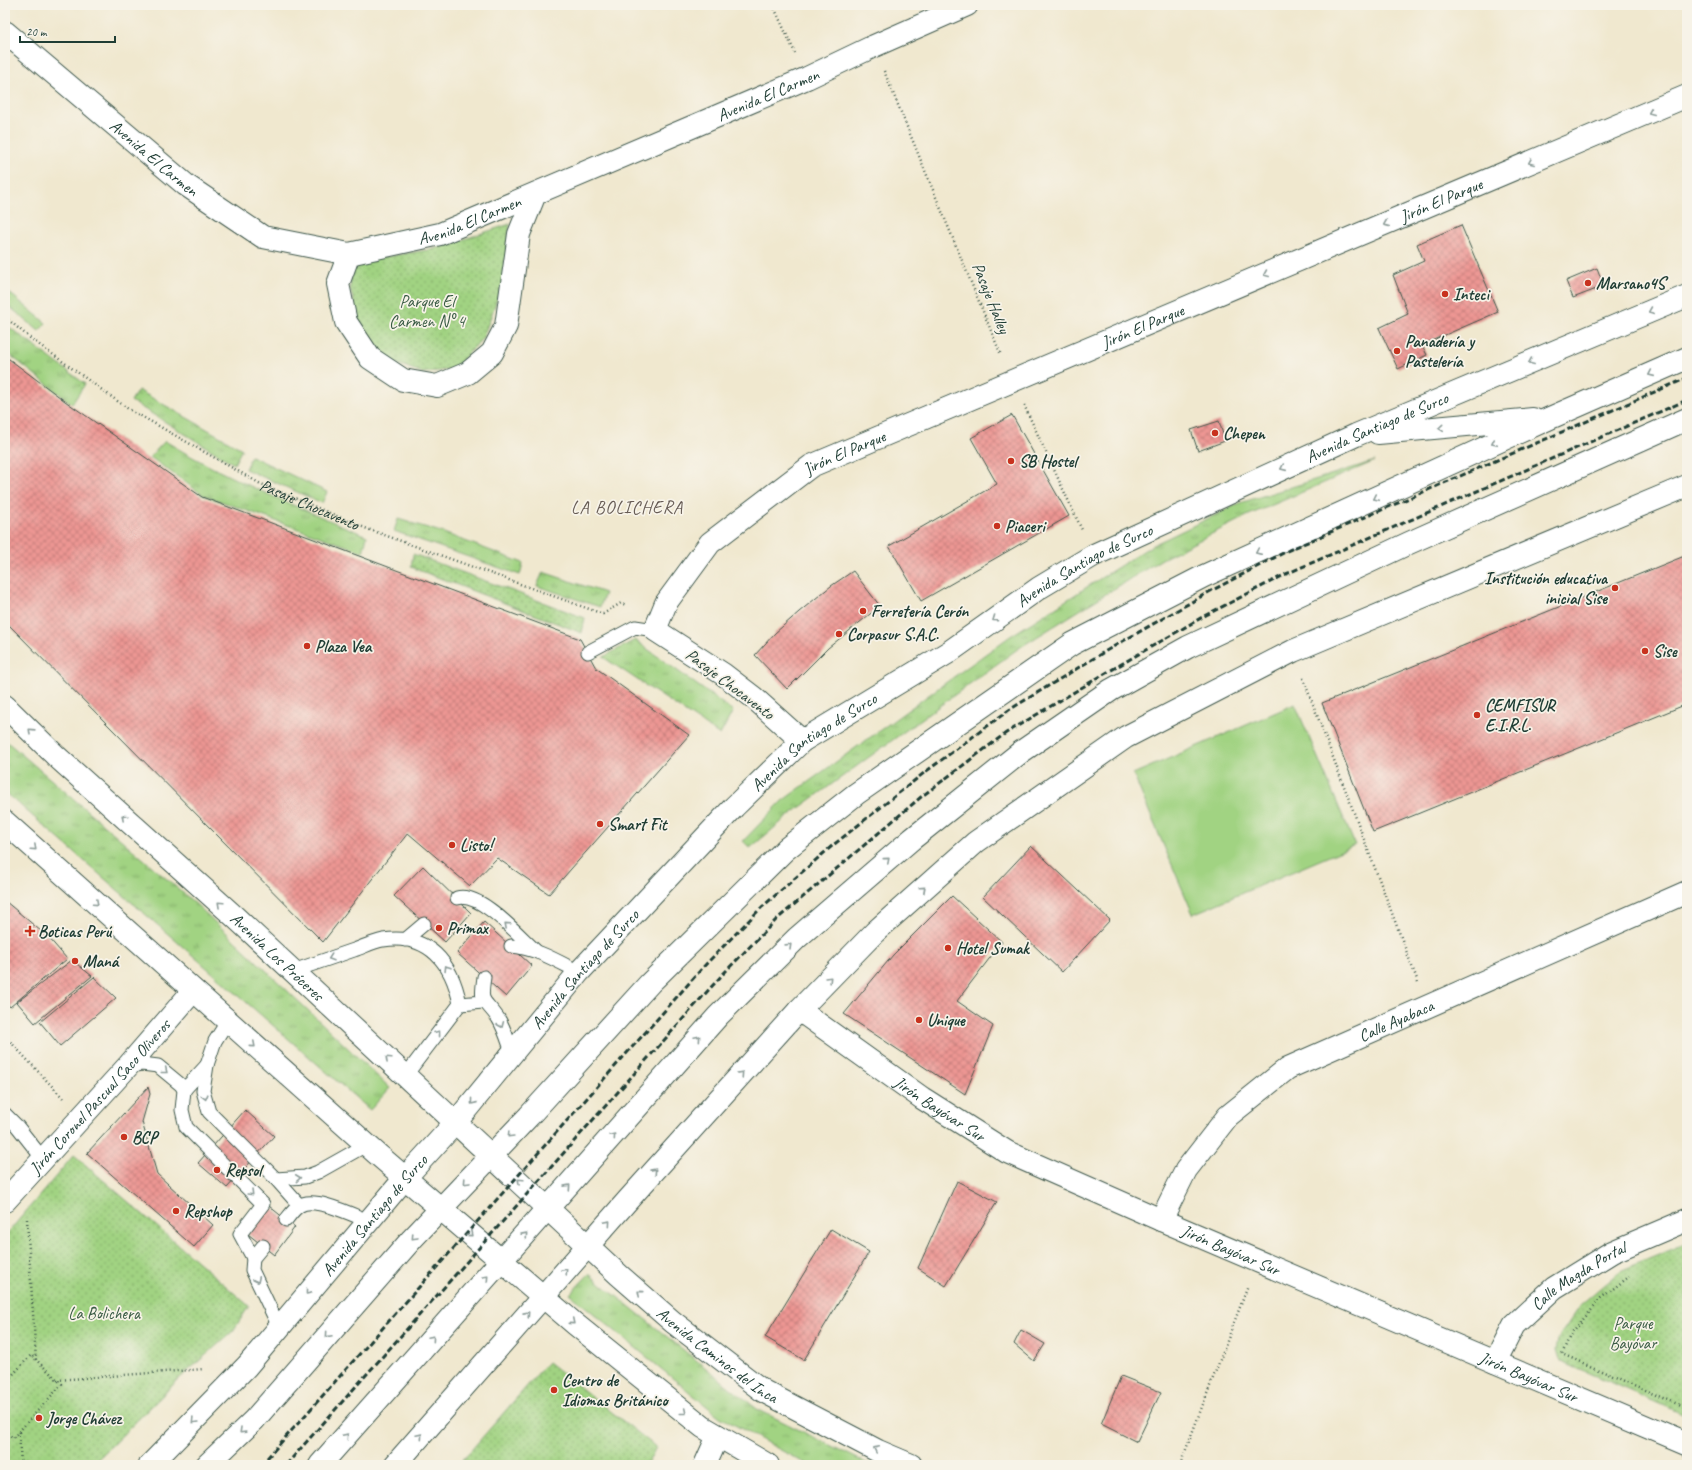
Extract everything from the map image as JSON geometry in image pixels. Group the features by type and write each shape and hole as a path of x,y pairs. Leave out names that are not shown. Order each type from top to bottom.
{"main road":[{"name":"Avenida El Carmen","path":"5,32 186,185 263,237 349,254 440,234 807,78 874,46 968,5"},
{"name":"Jirón El Parque","path":"655,630 666,603 710,543 811,466 1687,96"},
{"path":"349,254 338,284 346,322 370,358 403,380 437,386 468,373 492,353 506,326 519,234 535,194"},
{"name":"Avenida Santiago de Surco","path":"150,1465 247,1366 368,1221 456,1122 579,972 734,807 802,742 949,652 1039,588 1094,555 1356,435 1687,296"},
{"path":"207,1465 254,1420 412,1239 492,1155 650,983 786,849 856,794 1072,644 1204,576 1550,418 1687,358"},
{"path":"1356,435 1550,418"},
{"path":"320,1465 718,1016 797,938 912,840 1021,752 1111,690 1188,647 1408,543 1687,419"},
{"path":"395,1465 543,1296 799,1010 874,932 976,842 1126,737 1293,651 1687,486"},
{"name":"Pasaje Chocavento","path":"655,630 723,674 753,697 802,742"},
{"name":"Avenida Los Próceres","path":"5,706 56,756 293,971 548,1208"},
{"path":"5,822 227,1022 366,1145 501,1261 703,1428 768,1465"},
{"name":"Calle Ayabaca","path":"1161,1220 1186,1170 1228,1116 1288,1068 1687,892"},
{"name":"Jirón Coronel Pascual Saco Oliveros","path":"5,1201 128,1066 193,991"},
{"name":"Jirón Bayóvar Sur","path":"799,1010 922,1098 1007,1152 1161,1220 1687,1444"},
{"name":"Avenida Caminos del Inca","path":"548,1208 673,1322 763,1391 878,1451 911,1465"},
{"name":"Calle Magda Portal","path":"1495,1362 1514,1325 1554,1288 1612,1252 1687,1220"},
{"path":"705,1465 718,1436"}],"lane":[{"path":"588,652 634,627 655,630"},
{"path":"457,898 462,896 480,902 536,951"},
{"path":"405,940 424,924"},
{"path":"293,971 383,940 405,940 427,946 447,965 456,984 460,1004"},
{"path":"511,946 524,947 536,951 579,972"},
{"path":"484,977 482,991 483,1002 498,1018 512,1052"},
{"path":"406,1075 460,1004 483,1002"},
{"path":"227,1022 215,1041 207,1065 203,1091 209,1112 276,1179 299,1205"},
{"path":"128,1066 142,1064 158,1066 181,1085 184,1090"},
{"path":"207,1065 184,1090 182,1110 186,1127 263,1204 240,1234 252,1258 252,1270 279,1328"},
{"path":"5,1114 17,1126 43,1159"},
{"path":"276,1179 305,1177 318,1172 366,1145"},
{"path":"286,1220 299,1205 309,1203 323,1205 368,1221"},
{"path":"252,1258 262,1246"}],"path":[{"path":"773,5 807,78"},
{"name":"Pasaje Halley","path":"874,46 1012,381 1094,555"},
{"name":"Pasaje Chocavento","path":"5,317 30,338 127,408 259,483 365,528 603,614 621,603 629,605"},
{"path":"1293,651 1427,1007"},
{"path":"5,1036 81,1117"},
{"path":"24,1180 36,1360"},
{"path":"1636,1272 1601,1298 1572,1331 1562,1354 1687,1408"},
{"path":"1180,1465 1248,1286"},
{"path":"5,1382 31,1355 62,1384 13,1438 5,1431"},
{"path":"57,1380 247,1366"},
{"path":"19,1431 21,1465"}],"green space":[{"name":"Parque El Carmen N° 4","path":"510,224 502,286 483,338 454,369 423,373 384,359 362,332 350,288 353,262 434,249"},
{"path":"7,291 46,323 39,331 5,303 5,293"},
{"path":"9,327 85,384 72,404 5,351 5,331"},
{"path":"138,390 242,449 234,464 131,401"},
{"path":"165,441 238,481 367,536 363,552 203,495 150,457"},
{"path":"251,456 327,492 322,503 245,469"},
{"path":"1375,461 1249,515 1162,559 1019,648 791,814 750,848 743,841 782,801 1009,637 1151,546 1240,503"},
{"path":"398,519 441,532 523,563 520,575 394,531"},
{"path":"413,554 585,618 582,633 411,567"},
{"path":"543,572 605,593 600,607 537,586"},
{"path":"635,640 733,711 720,735 603,657"},
{"path":"1295,704 1355,845 1193,914 1133,774"},
{"path":"5,740 197,905 390,1088 370,1110 5,792"},
{"name":"La Bolichera","path":"74,1155 249,1306 233,1331 180,1378 92,1465 5,1465 5,1236"},
{"name":"Parque Bayóvar","path":"1687,1243 1687,1416 1559,1360 1556,1351 1558,1340 1580,1305 1620,1271"},
{"path":"589,1274 757,1409 870,1465 808,1465 720,1417 570,1294"},
{"name":"Centro de Idiomas Británico","path":"548,1362 656,1447 647,1465 459,1464"}],"building":[{"name":"Inteci","path":"1461,225 1498,312 1422,345 1427,355 1398,369 1379,328 1408,314 1393,275 1424,261 1417,244"},
{"path":"1597,268 1604,286 1573,298 1566,281"},
{"name":"Plaza Vea","path":"5,356 65,401 202,497 580,639 596,668 689,735 549,894 497,858 470,886 408,833 323,942 5,621"},
{"path":"1012,415 1069,516 921,601 889,546 997,484 971,438"},
{"path":"1219,421 1225,441 1198,451 1191,430"},
{"name":"CEMFISUR E.I.R.L.","path":"1687,555 1687,704 1373,832 1322,703"},
{"path":"853,571 880,606 828,648 787,689 755,655 775,633 799,612 831,586"},
{"path":"1031,846 1110,920 1062,972 983,897"},
{"path":"423,866 471,913 445,942 394,896"},
{"name":"Unique","path":"952,896 1002,942 957,1001 993,1026 965,1094 844,1014 893,955"},
{"path":"5,901 48,937 67,959 10,1007 5,1001"},
{"path":"484,922 532,966 506,997 457,953"},
{"path":"72,960 92,976 35,1023 17,1002"},
{"path":"94,977 116,998 60,1046 40,1022"},
{"name":"BCP","path":"148,1087 150,1094 142,1122 157,1174 213,1225 194,1247 87,1153"},
{"path":"245,1110 274,1136 227,1188 198,1163"},
{"path":"957,1181 997,1202 946,1286 918,1268"},
{"path":"269,1206 295,1227 274,1255 248,1234"},
{"path":"831,1229 869,1252 804,1360 765,1337"},
{"path":"1021,1330 1045,1344 1034,1361 1014,1344"},
{"path":"1121,1376 1161,1392 1137,1442 1101,1424"}],"railway":[{"path":"261,1465 707,963 762,907 832,846 924,773 1009,710 1104,652 1209,592 1289,550 1687,378"},
{"path":"286,1465 722,975 776,920 921,797 1006,733 1206,615 1286,574 1687,400"}],"place":[{"name":"Marsano4S","path":"1588,283"},
{"name":"Inteci","path":"1445,294"},
{"name":"Panadería y Pastelería","path":"1397,351"},
{"name":"Chepen","path":"1215,433"},
{"name":"SB Hostel","path":"1011,461"},
{"name":"Piaceri","path":"997,526"},
{"name":"Institución educativa inicial Sise","path":"1615,588"},
{"name":"Ferretería Cerón","path":"863,611"},
{"name":"Corpasur S.A.C.","path":"839,634"},
{"name":"Plaza Vea","path":"307,646"},
{"name":"Sise","path":"1645,651"},
{"name":"CEMFISUR E.I.R.L.","path":"1477,715"},
{"name":"Smart Fit","path":"600,824"},
{"name":"Listo!","path":"452,845"},
{"name":"Primax","path":"439,928"},
{"name":"Boticas Perú","path":"30,931"},
{"name":"Hotel Sumak","path":"948,948"},
{"name":"Maná","path":"75,961"},
{"name":"Unique","path":"919,1020"},
{"name":"BCP","path":"124,1137"},
{"name":"Repsol","path":"217,1170"},
{"name":"Repshop","path":"176,1211"},
{"name":"Centro de Idiomas Británico","path":"554,1390"},
{"name":"Jorge Chávez","path":"39,1418"}],"district":[{"name":"LA BOLICHERA","path":"627,507"}]}
